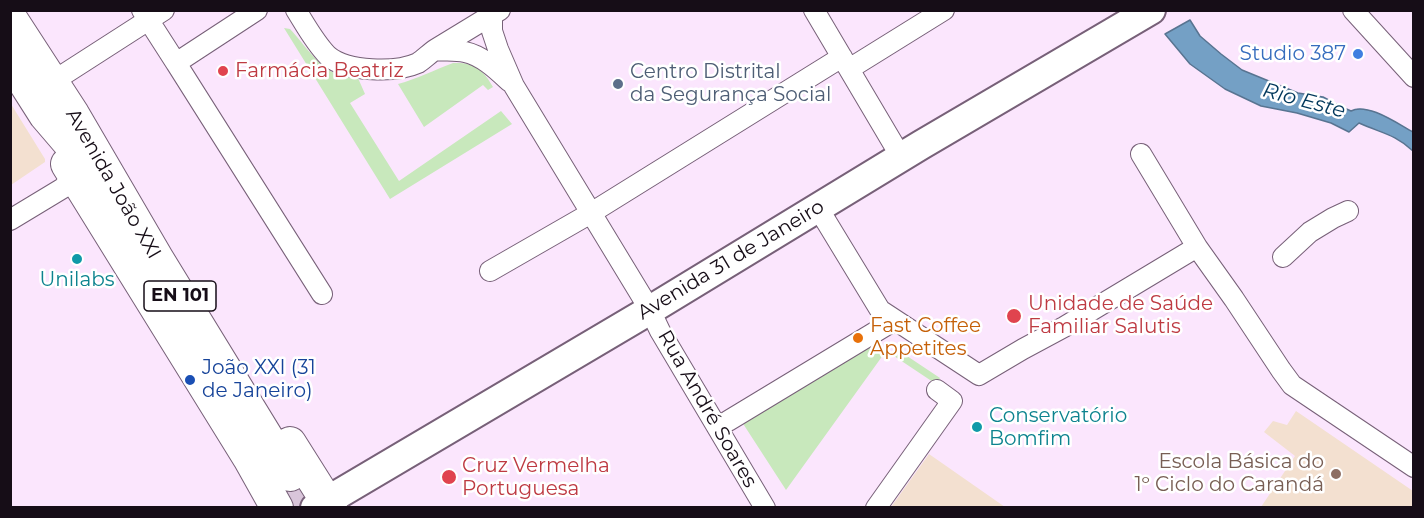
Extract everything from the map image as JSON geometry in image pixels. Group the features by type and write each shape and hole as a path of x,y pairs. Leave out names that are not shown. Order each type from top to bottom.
{"main road":[{"name":"Avenida 31 de Janeiro","path":"324,505 901,157 1149,11"},
{"name":"Avenida João XXI","path":"10,17 52,82 59,114"},
{"name":"Avenida João XXI","path":"10,60 59,114 157,258 283,488"},
{"path":"59,114 59,152 71,161"},
{"path":"59,114 170,251 324,505"},
{"name":"EN 101","path":"71,161 283,488"}],"street":[{"path":"176,63 257,10"},
{"path":"296,10 316,42 329,56 342,64 381,69 406,67 418,63 496,13"},
{"path":"814,10 901,157"},
{"path":"490,270 845,63 944,10"},
{"path":"1353,10 1413,77"},
{"path":"496,13 492,31 514,86"},
{"path":"52,82 151,14 176,63 322,294"},
{"path":"435,50 466,52 480,58 514,86"},
{"name":"Rua André Soares","path":"514,86 700,396 737,460 757,504"},
{"path":"1141,154 1197,247 1292,385 1413,467"},
{"path":"10,220 63,188 71,161"},
{"path":"818,208 880,310 979,375 1197,247"},
{"path":"1283,257 1310,232 1348,211"},
{"path":"728,421 895,320"},
{"path":"876,507 952,401 937,390"},
{"path":"700,396 715,400 728,421 741,445 737,460"}],"shaded area":[{"path":"11,104 45,162 11,185"},
{"name":"Escola Básica do 1º Ciclo do Carandá","path":"1296,411 1413,491 1413,507 1261,507 1295,456 1264,432 1273,421 1287,425"},
{"path":"929,454 1005,507 891,507"}],"green space":[{"path":"284,28 290,29 325,67 344,77 358,78 365,94 350,103 399,181 501,111 512,124 390,199"},
{"path":"453,63 472,65 477,68 493,87 488,90 483,85 424,127 398,84"},
{"path":"875,339 886,351 786,490 740,419"},
{"path":"898,350 940,378 936,384 894,356"}],"water":[{"name":"Rio Este","path":"1190,20 1200,36 1242,70 1298,93 1323,97 1351,111 1365,109 1382,115 1413,132 1413,151 1394,137 1359,123 1349,132 1331,123 1261,106 1225,89 1190,64 1165,34"}],"tunnel":[{"path":"290,475 310,508"}],"place":[{"name":"Studio 387","path":"1358,54"},
{"name":"Farmácia Beatriz","path":"223,71"},
{"name":"Centro Distrital da Segurança Social","path":"618,84"},
{"name":"Unilabs","path":"77,259"},
{"name":"Unidade de Saúde Familiar Salutis","path":"1014,316"},
{"name":"Fast Coffee Appetites","path":"858,338"},
{"name":"João XXI (31 de Janeiro)","path":"190,380"},
{"name":"Conservatório Bomfim","path":"977,427"},
{"name":"Escola Básica do 1º Ciclo do Carandá","path":"1336,474"},
{"name":"Cruz Vermelha Portuguesa","path":"449,477"}]}
